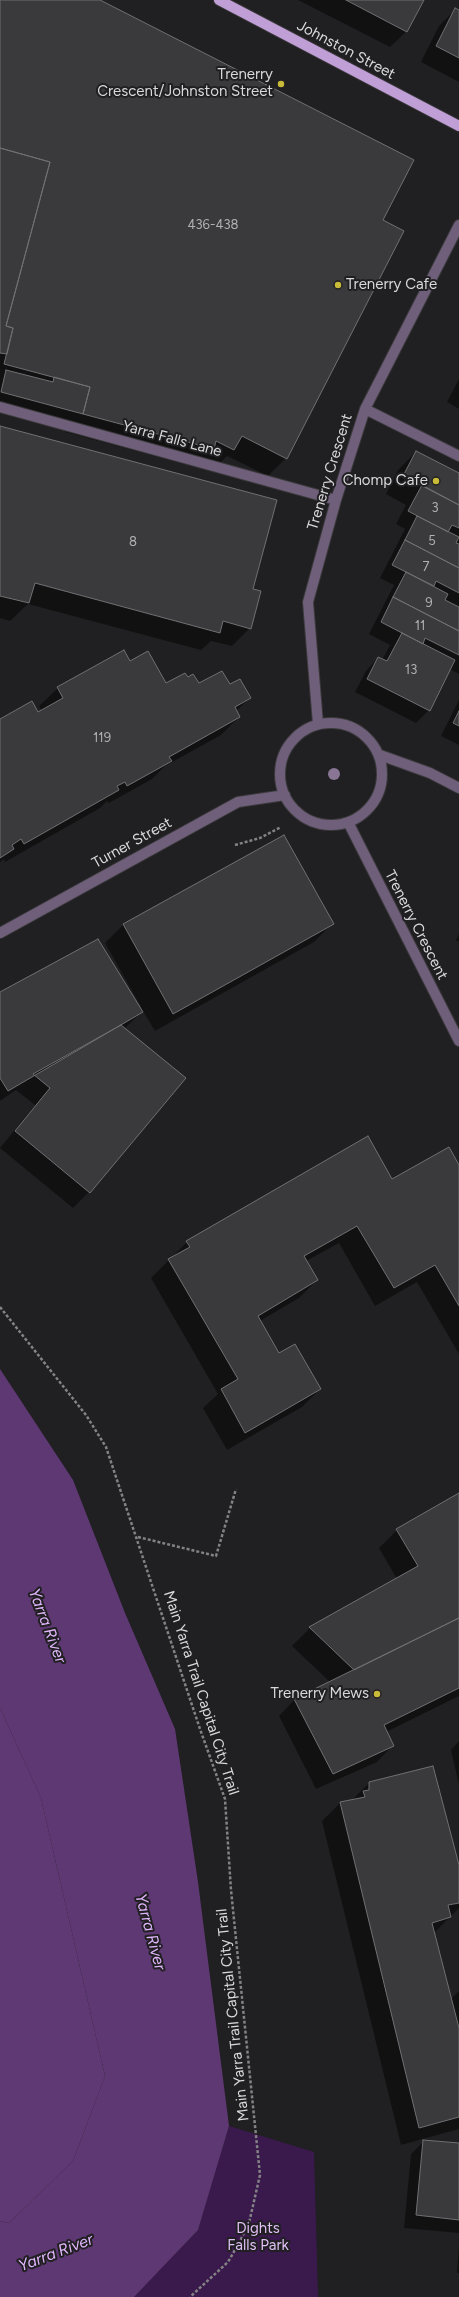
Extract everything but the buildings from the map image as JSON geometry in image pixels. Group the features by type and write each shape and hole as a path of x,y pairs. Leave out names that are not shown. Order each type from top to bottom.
{"main road":[{"name":"Johnston Street","path":"219,0 459,126"}],"street":[{"name":"Trenerry Crescent","path":"318,724 308,602 336,500 365,409 459,225"},
{"name":"Yarra Falls Lane","path":"0,407 336,500"},
{"path":"365,409 459,456"},
{"path":"333,722 348,725 361,731 372,742 380,755 383,771 381,788 377,798 363,815 348,822 333,825 318,824 304,818 293,808 285,796 280,781 280,766 285,751 293,739 304,730 318,724 333,722"},
{"path":"380,755 430,773 459,788"},
{"name":"Turner Street","path":"0,933 238,802 285,796"},
{"name":"Trenerry Crescent","path":"348,822 459,1041"}],"path":[{"path":"235,845 260,838 281,827"},
{"name":"Main Yarra Trail Capital City Trail","path":"0,1307 86,1415 106,1447 138,1537 200,1729 225,1799 231,1890 260,2175 249,2223 228,2262 190,2297"},
{"path":"138,1537 216,1556 236,1489"}],"green space":[{"name":"Dights Falls Park","path":"229,2126 314,2152 318,2297 134,2297 198,2230"}],"shaded area":[{"path":"0,1708 41,1798 105,2076 73,2161 9,2223 0,2221"}],"water":[{"name":"Yarra River","path":"0,1369 73,1480 125,1613 175,1729 198,1882 229,2126 198,2230 134,2297 0,2297 0,2221 9,2223 73,2161 105,2076 41,1798 0,1708"}],"place":[{"name":"Trenerry Crescent/Johnston Street","path":"281,84"},
{"name":"Trenerry Cafe","path":"338,285"},
{"name":"Chomp Cafe","path":"436,481"},
{"name":"Trenerry Mews","path":"377,1694"}]}
